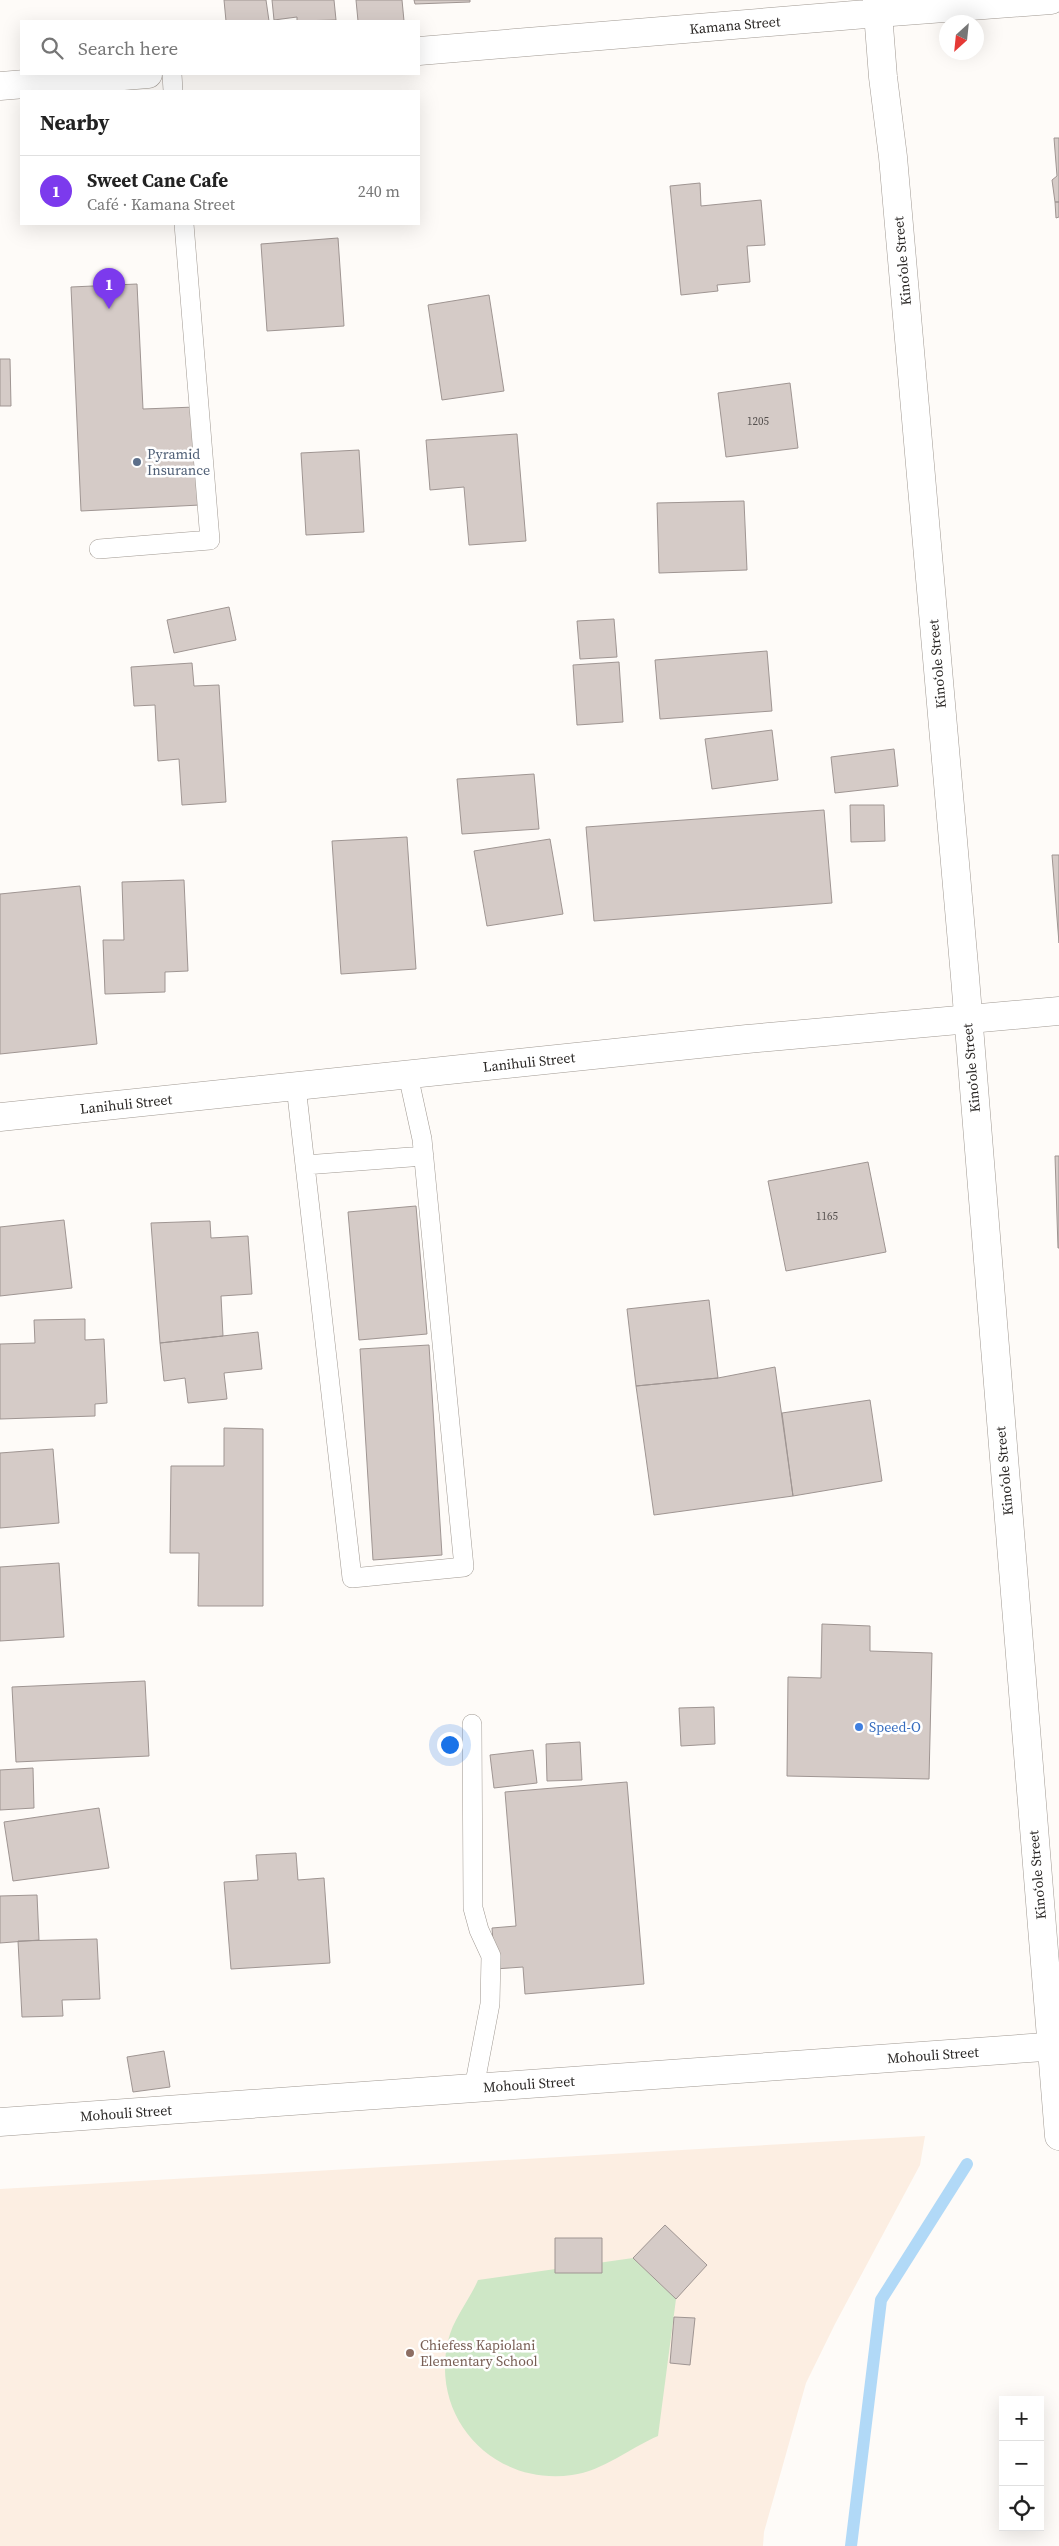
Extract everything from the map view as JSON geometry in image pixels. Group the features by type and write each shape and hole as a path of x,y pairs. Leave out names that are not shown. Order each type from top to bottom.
{"street":[{"name":"Kamana Street","path":"420,51 878,7 1051,0"},
{"name":"Kinoʻole Street","path":"878,7 883,77 897,196 1055,2047 1059,2136"},
{"path":"0,86 136,75"},
{"name":"Lanihuli Street","path":"0,1117 967,1018 1059,1011"},
{"name":"Mohouli Street","path":"0,2122 1055,2047"}],"lane":[{"path":"172,75 173,90"},
{"path":"99,549 210,540 184,225"},
{"path":"296,1086 352,1578 464,1567 424,1156 408,1075"},
{"path":"305,1165 424,1156"},
{"path":"472,1724 473,1908 479,1930 491,1956 490,2004 474,2088"}],"shaded area":[{"name":"Chiefess Kapiolani Elementary School","path":"925,2136 920,2165 835,2324 806,2383 764,2532 763,2546 0,2546 0,2189"}],"green space":[{"path":"633,2258 676,2299 658,2436 595,2469 572,2475 544,2476 517,2470 494,2458 474,2441 459,2421 449,2396 445,2370 450,2333 478,2280"}],"building":[{"path":"224,0 266,0 269,20 226,20"},
{"path":"272,0 334,0 336,20 297,20 297,17 274,20"},
{"path":"356,0 402,0 404,20 358,20"},
{"path":"414,0 470,0 470,2 415,4"},
{"path":"1054,138 1059,138 1059,202 1055,202 1052,180 1057,176"},
{"path":"700,183 701,206 761,200 765,245 747,246 750,282 717,285 718,291 681,295 670,186"},
{"path":"1055,202 1059,202 1059,217 1056,218"},
{"path":"338,238 344,326 267,331 261,244"},
{"path":"137,284 143,409 195,407 200,505 81,511 71,287"},
{"path":"489,295 504,391 442,400 428,305"},
{"path":"0,359 10,359 11,406 0,406"},
{"path":"790,383 798,448 726,457 718,393"},
{"path":"517,434 526,541 469,545 464,487 430,490 426,440"},
{"path":"359,450 364,532 306,535 301,453"},
{"path":"744,501 747,570 659,573 657,503"},
{"path":"229,607 236,640 174,653 167,620"},
{"path":"614,619 617,657 580,659 577,621"},
{"path":"767,651 772,711 660,719 655,660"},
{"path":"619,662 623,722 577,725 573,665"},
{"path":"192,663 194,686 219,685 226,802 182,805 179,759 158,761 155,705 134,706 131,667"},
{"path":"772,730 778,780 712,789 705,739"},
{"path":"894,749 898,786 835,793 831,757"},
{"path":"534,774 539,829 462,834 457,779"},
{"path":"850,805 884,805 885,841 851,842"},
{"path":"824,810 832,903 594,921 586,827"},
{"path":"407,837 416,969 341,974 332,841"},
{"path":"550,839 563,914 487,926 474,851"},
{"path":"1052,855 1059,855 1059,943"},
{"path":"184,880 188,971 165,972 165,992 105,994 103,940 124,940 122,882"},
{"path":"80,886 97,1044 0,1054 0,894"},
{"path":"1055,1156 1059,1156 1059,1248 1058,1248"},
{"path":"868,1162 886,1252 786,1271 768,1181"},
{"path":"416,1206 427,1334 359,1340 348,1212"},
{"path":"64,1220 72,1288 0,1296 0,1227"},
{"path":"210,1221 211,1238 248,1236 252,1294 221,1296 223,1336 160,1343 151,1223"},
{"path":"709,1300 718,1378 636,1386 627,1309"},
{"path":"85,1319 85,1340 104,1339 107,1403 95,1404 95,1416 0,1419 0,1344 35,1343 34,1320"},
{"path":"258,1332 262,1369 224,1373 227,1399 188,1403 185,1378 164,1381 160,1343"},
{"path":"429,1345 442,1555 373,1560 360,1349"},
{"path":"775,1367 793,1496 654,1515 636,1386 718,1378"},
{"path":"870,1400 882,1481 793,1496 782,1413"},
{"path":"224,1428 263,1429 263,1606 198,1606 199,1553 170,1553 171,1466 224,1466"},
{"path":"53,1449 59,1523 0,1528 0,1453"},
{"path":"59,1563 64,1637 0,1641 0,1567"},
{"name":"Speed-O","path":"822,1624 870,1626 870,1651 932,1653 929,1779 787,1776 788,1677 821,1678"},
{"path":"145,1681 149,1756 16,1762 12,1687"},
{"path":"714,1707 715,1744 681,1746 679,1708"},
{"path":"580,1742 582,1780 547,1781 546,1744"},
{"path":"533,1750 537,1783 494,1788 490,1755"},
{"path":"33,1768 34,1808 0,1810 0,1770"},
{"path":"627,1782 644,1984 525,1994 523,1967 495,1969 492,1928 516,1926 505,1792"},
{"path":"99,1808 109,1868 13,1881 4,1822"},
{"path":"296,1853 298,1880 324,1878 330,1963 231,1969 224,1882 258,1880 256,1855"},
{"path":"37,1895 39,1940 0,1943 0,1896"},
{"path":"97,1939 100,1999 62,2000 63,2016 22,2017 18,1941"},
{"path":"164,2051 170,2087 133,2092 127,2057"},
{"path":"665,2225 707,2265 676,2299 633,2258"},
{"path":"555,2238 602,2238 602,2273 555,2273"},
{"path":"674,2317 695,2318 690,2365 670,2363"}],"waterway":[{"path":"851,2546 881,2300 967,2164"}],"place":[{"name":"Sweet Cane Cafe","path":"109,309"},
{"name":"Pyramid Insurance","path":"137,462"},
{"name":"Speed-O","path":"859,1727"},
{"name":"Chiefess Kapiolani Elementary School","path":"410,2353"}]}
